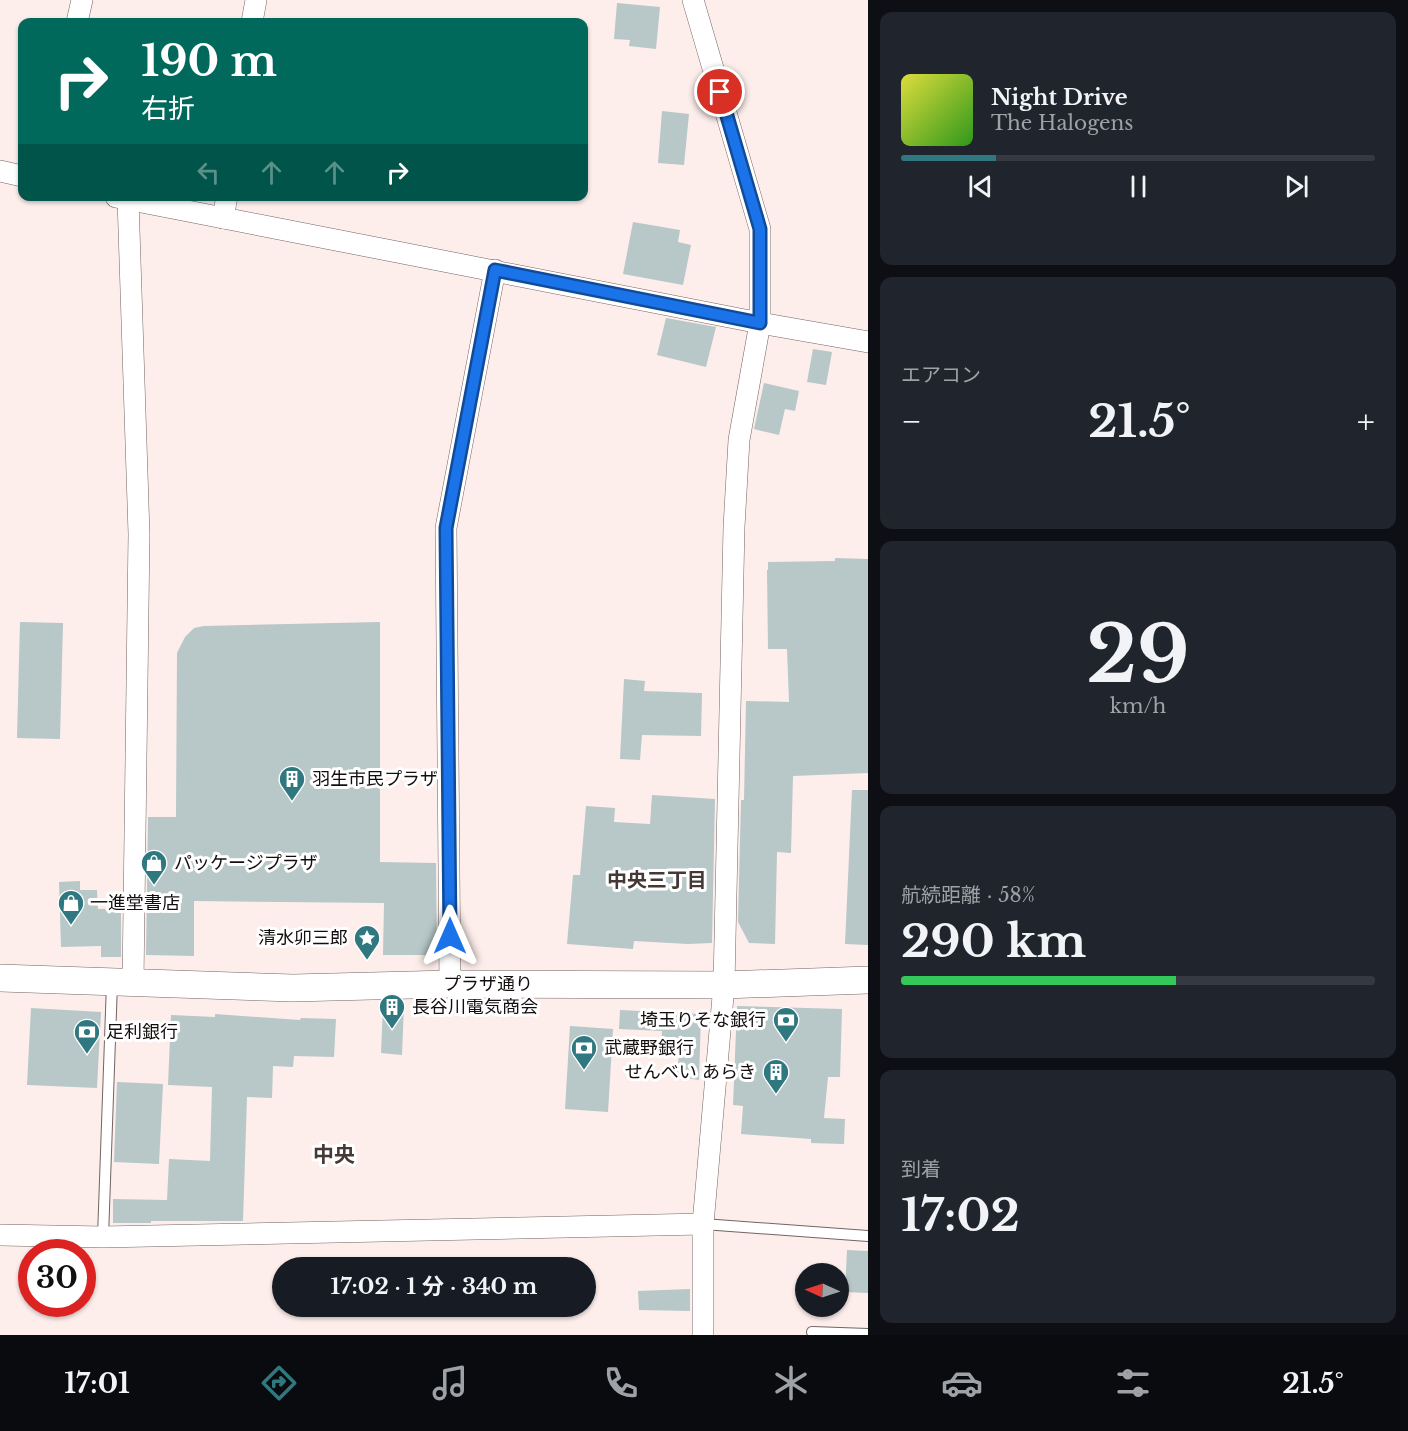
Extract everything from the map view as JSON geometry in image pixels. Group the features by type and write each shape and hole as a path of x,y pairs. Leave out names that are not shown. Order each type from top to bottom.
{"street":[{"path":"78,18 82,0"},
{"path":"253,18 256,0"},
{"path":"693,0 760,229 760,323 739,440 734,527 724,985 703,1224 703,1335"},
{"path":"0,171 18,175"},
{"path":"121,201 139,534 122,983"},
{"path":"136,201 868,342"},
{"path":"224,218 226,201"},
{"path":"450,984 446,528 495,270"},
{"name":"プラザ通り","path":"0,978 293,988 450,984 724,985 868,980"},
{"path":"0,1235 103,1237 703,1224"}],"lane":[{"path":"103,1237 122,983"},
{"path":"703,1224 868,1236"},
{"path":"812,1332 868,1334"}],"building":[{"path":"617,3 660,7 656,49 629,46 630,40 614,39"},
{"path":"662,111 689,114 684,165 658,163"},
{"path":"633,222 680,230 678,242 691,245 683,285 623,274"},
{"path":"666,318 716,327 706,367 657,355"},
{"path":"813,349 832,352 826,385 807,382"},
{"path":"764,383 799,391 795,411 785,409 779,435 754,429"},
{"path":"835,558 868,559 868,773 793,776 791,853 777,852 775,944 749,943 738,922 746,701 789,702 787,649 768,649 768,562 835,561"},
{"path":"20,622 63,623 60,739 17,738"},
{"name":"羽生市民プラザ","path":"380,622 380,862 436,863 437,955 383,955 384,903 194,901 194,956 146,955 148,817 176,817 177,653 185,637 194,628 204,626"},
{"path":"624,679 645,681 644,691 702,693 701,736 642,735 640,760 620,759"},
{"path":"852,790 868,790 868,945 845,944"},
{"path":"652,795 715,799 712,943 634,941 633,949 567,944 573,875 580,875 586,806 615,808 614,822 650,824"},
{"path":"80,881 80,890 97,890 98,909 121,908 121,957 101,957 101,946 61,947 59,882"},
{"name":"長谷川電気商会","path":"404,1005 402,1055 381,1053 383,1006"},
{"path":"737,1006 842,1009 840,1077 828,1077 824,1118 845,1119 844,1144 811,1143 811,1139 741,1134 743,1106 733,1105"},
{"path":"31,1008 101,1012 97,1088 27,1085"},
{"path":"620,1010 701,1014 699,1080 676,1077 680,1049 661,1048 662,1031 619,1029"},
{"path":"215,1014 300,1020 301,1018 336,1019 334,1057 294,1056 293,1067 273,1066 272,1098 247,1097 243,1221 113,1223 113,1199 167,1200 169,1159 210,1161 212,1087 168,1085 171,1015 215,1017"},
{"path":"570,1026 613,1029 608,1112 565,1109"},
{"path":"117,1082 163,1084 159,1164 114,1162"},
{"path":"847,1250 868,1251 868,1293 849,1292 849,1263 846,1263"},
{"path":"690,1289 690,1311 639,1310 638,1291"}],"place":[{"name":"羽生市民プラザ","path":"292,802"},
{"name":"パッケージプラザ","path":"154,886"},
{"name":"一進堂書店","path":"71,926"},
{"name":"清水卯三郎","path":"367,961"},
{"name":"長谷川電気商会","path":"392,1030"},
{"name":"埼玉りそな銀行","path":"786,1043"},
{"name":"足利銀行","path":"87,1055"},
{"name":"武蔵野銀行","path":"584,1071"},
{"name":"せんべい あらき","path":"776,1095"}],"district":[{"name":"中央三丁目","path":"657,880"},
{"name":"中央","path":"334,1155"}],"route":[{"path":"450,936 446,528 495,270 760,323 760,229 720,92"}]}
